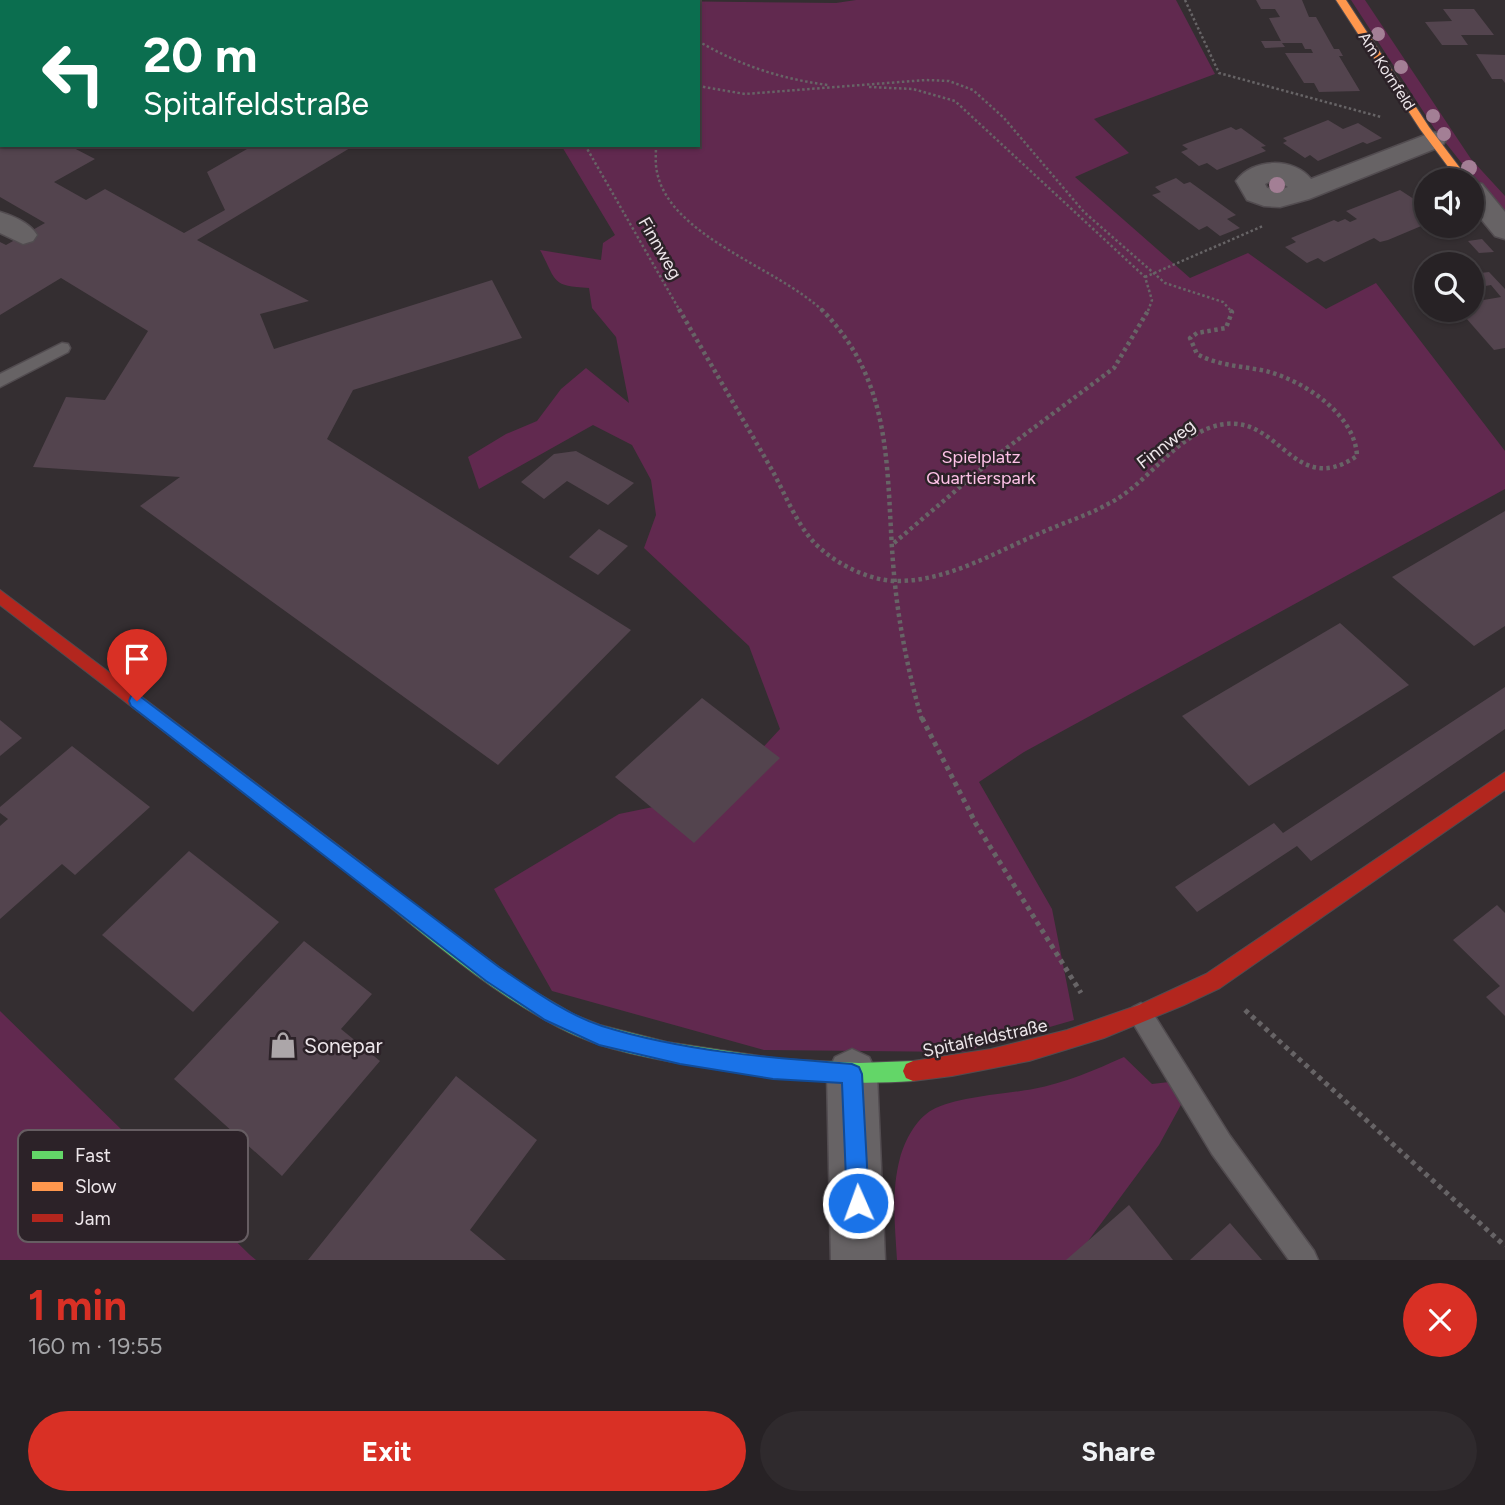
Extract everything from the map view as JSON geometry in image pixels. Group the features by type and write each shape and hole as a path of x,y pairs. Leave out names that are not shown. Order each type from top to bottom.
{"street":[{"name":"Am Kornfeld","path":"1341,0 1429,135 1455,168"},
{"path":"1286,196 1429,135"},
{"path":"1484,205 1505,230"},
{"name":"Spitalfeldstraße","path":"0,596 482,967 552,1013 599,1035 680,1054 773,1069 852,1074 936,1070 1025,1052 1141,1015 1185,997 1213,981 1505,780"},
{"path":"852,1074 858,1260"}],"lane":[{"path":"0,381 62,348"},
{"path":"1141,1015 1222,1144 1305,1260"}],"path":[{"path":"1185,0 1219,73 1429,135"},
{"path":"700,42 740,64 778,78 847,86 914,88 936,93 955,102 1145,277 1152,300 1146,319 1114,368 1000,453 894,543"},
{"name":"Finnweg","path":"586,147 811,539 860,574 894,581 937,576 1098,509 1127,493 1204,430 1219,425 1251,426 1264,432 1287,453 1316,468 1334,469 1357,456 1359,444 1351,429 1336,413 1307,391 1273,373 1218,363 1197,354 1191,345 1191,338 1197,333 1226,328 1232,312 1223,302 1174,287 1154,274 1084,212 1004,118 973,90 949,81 926,80 745,94 700,86"},
{"path":"656,147 659,183 667,200 683,218 705,235 792,285 822,310 855,350 870,381 880,412 891,483 894,581 920,716 958,792 1104,1029"},
{"path":"1145,277 1272,222 1286,196"},
{"path":"1213,981 1505,1246"}],"green space":[{"name":"Spielplatz Quartierspark","path":"1176,0 1215,74 1094,119 1129,153 1075,177 1190,278 1248,253 1326,309 1376,283 1505,451 1505,489 1024,752 979,782 1052,909 1074,1020 963,1052 764,1050 552,991 494,889 619,814 721,793 780,729 749,646 644,548 656,515 651,480 632,445 593,425 479,489 468,457 506,434 537,421 561,389 586,368 629,403 616,337 592,308 589,288 567,286 556,280 540,250 601,260 603,243 615,235 562,147 700,147 700,1"},
{"path":"1351,0 1365,0 1479,168 1466,168 1434,128"},
{"path":"1484,173 1505,196 1505,218 1484,191"},
{"path":"0,1011 122,1130 18,1130 18,1242 237,1242 256,1260 0,1260"},
{"path":"1124,1057 1152,1084 1195,1079 1159,1145 1074,1260 897,1260 894,1209 897,1170 908,1137 926,1114 954,1102 1057,1083"}],"building":[{"path":"1256,0 1302,0 1309,17 1316,17 1334,49 1339,49 1343,56 1339,56 1360,91 1319,92 1314,83 1304,83 1285,53 1313,53 1311,49 1305,49 1302,43 1282,43 1285,47 1265,48 1261,41 1281,41 1269,18 1280,17 1275,9 1261,9"},
{"path":"1443,9 1474,9 1494,35 1461,35 1468,45 1442,45 1425,22 1452,21"},
{"path":"1476,54 1505,55 1505,83 1502,79 1492,79"},
{"path":"1328,120 1343,129 1358,123 1382,138 1367,144 1363,142 1318,161 1310,155 1305,158 1283,143 1287,141 1283,138"},
{"path":"1231,127 1236,130 1241,128 1266,146 1261,147 1266,151 1217,170 1207,163 1199,166 1181,152 1188,149 1182,145"},
{"path":"0,147 72,147 95,159 54,182 86,200 105,189 184,233 225,210 207,172 251,147 352,147 197,240 309,301 260,314 274,349 492,280 522,338 353,390 327,439 631,630 498,765 140,506 180,477 33,467 66,397 105,400 148,331 61,278 0,315 0,242 6,245 45,223 0,197"},
{"path":"1176,178 1184,184 1190,182 1236,215 1227,219 1240,228 1220,236 1207,226 1199,230 1152,195 1161,192 1155,187"},
{"path":"1400,190 1414,199 1414,229 1380,242 1374,238 1324,262 1318,258 1307,263 1285,247 1296,242 1291,238 1334,220 1338,222 1345,219 1350,222 1357,219 1346,211"},
{"path":"1482,239 1494,252 1478,252 1468,241"},
{"path":"1489,272 1505,289 1505,348 1494,350 1470,322 1484,322 1484,300 1501,297 1491,285 1484,286 1484,273"},
{"path":"576,451 634,483 608,505 567,481 544,499 521,482 554,454"},
{"path":"1505,511 1505,626 1474,646 1392,577"},
{"path":"599,529 628,546 598,575 569,557"},
{"path":"1340,623 1409,685 1249,786 1182,716"},
{"path":"1505,687 1505,729 1311,861 1297,846 1197,912 1175,887 1274,823 1283,833"},
{"path":"702,698 780,758 694,843 615,777"},
{"path":"0,720 22,738 0,756"},
{"path":"72,746 150,807 75,875 62,864 0,919 0,826 8,819 0,813 0,807"},
{"path":"189,851 279,922 193,1012 102,935"},
{"path":"1497,905 1505,913 1505,1016 1486,997 1500,986 1453,940"},
{"name":"Sonepar","path":"304,941 372,994 341,1029 380,1061 282,1176 248,1145 248,1130 231,1130 174,1079"},
{"path":"456,1076 537,1140 470,1230 506,1260 308,1260"},
{"path":"1129,1205 1173,1260 1066,1260"},
{"path":"1230,1223 1262,1260 1190,1260"}],"traffic: fast":[{"path":"365,876 464,954 515,990 568,1022 600,1035 667,1052 780,1069 833,1073 913,1071"}],"traffic: slow":[{"path":"1341,0 1425,129 1455,168"}],"traffic: jam":[{"path":"0,596 365,876"},
{"path":"913,1071 991,1059 1067,1040 1141,1014 1213,981 1505,780"}],"place":[{"name":"Sonepar","path":"283,1045"}],"route":[{"path":"137,701 492,974 552,1013 599,1035 680,1054 773,1069 852,1074 858,1203"}]}
